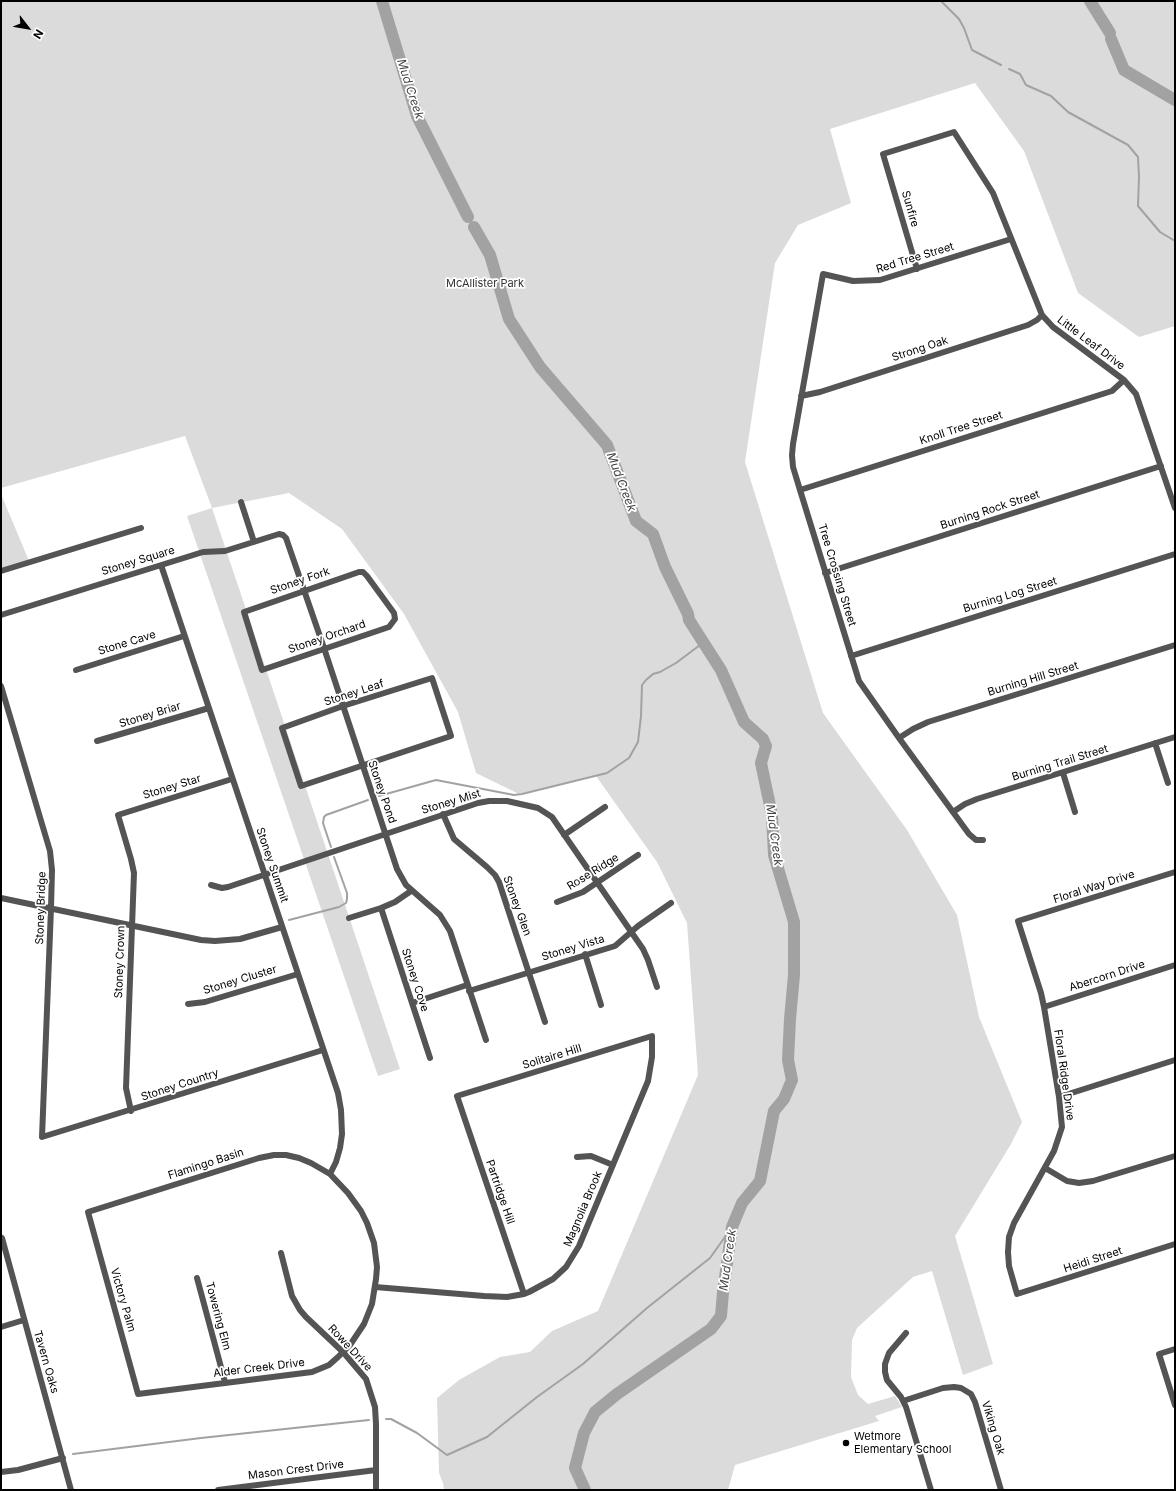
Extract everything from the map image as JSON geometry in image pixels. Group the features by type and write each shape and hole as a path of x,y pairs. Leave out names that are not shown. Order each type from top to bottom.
{"street":[{"name":"Little Leaf Drive","path":"883,154 954,132 991,188 1042,315 1053,327 1124,380 1139,399 1175,508"},
{"name":"Sunfire","path":"883,154 916,269"},
{"name":"Red Tree Street","path":"823,274 853,281 871,281 889,278 1011,239"},
{"name":"Tree Crossing Street","path":"823,274 801,396 792,455 793,467 856,673 863,688 972,837 983,840"},
{"name":"Strong Oak","path":"801,396 820,392 1028,325 1042,315"},
{"name":"Knoll Tree Street","path":"800,490 1112,391 1124,380"},
{"name":"Burning Rock Street","path":"825,573 1161,466"},
{"path":"241,502 254,542"},
{"path":"1,571 141,528"},
{"name":"Stoney Square","path":"1,615 204,552 225,551 279,534 283,535"},
{"name":"Stoney Pond","path":"283,535 286,538 324,648 397,869 402,880 411,891 435,911 443,920 452,937 486,1040"},
{"name":"Burning Log Street","path":"851,656 1175,554"},
{"name":"Stoney Summit","path":"161,565 338,1093 342,1116 340,1148 336,1162 330,1174"},
{"name":"Stoney Fork","path":"262,670 244,612 304,590 363,572 394,613 395,619"},
{"name":"Stoney Orchard","path":"262,670 389,627 395,619"},
{"name":"Stone Cave","path":"76,670 184,636"},
{"name":"Burning Hill Street","path":"899,738 928,722 1175,645"},
{"name":"Stoney Leaf","path":"432,678 451,736 301,786 282,728 343,706 432,678"},
{"name":"Stoney Bridge","path":"1,686 50,851 52,870 42,1137"},
{"name":"Stoney Briar","path":"97,741 209,708"},
{"name":"Burning Trail Street","path":"953,812 965,804 977,799 1175,737"},
{"path":"1155,743 1168,783"},
{"path":"1063,772 1075,812"},
{"name":"Stoney Star","path":"118,815 232,779"},
{"name":"Stoney Mist","path":"212,885 222,888 478,803 489,801 507,801 538,808 552,817 643,949 657,987"},
{"path":"564,835 605,807"},
{"name":"Stoney Glen","path":"443,814 454,839 486,867 497,879 545,1022"},
{"name":"Stoney Crown","path":"118,815 134,873 126,1088 130,1111"},
{"name":"Rose Ridge","path":"557,902 582,892 638,855"},
{"name":"Floral Way Drive","path":"1018,921 1175,872"},
{"path":"349,918 395,902 411,891"},
{"path":"1,898 200,940 215,941 240,939 282,927"},
{"name":"Stoney Vista","path":"412,1003 529,972 615,946 631,932 671,903"},
{"name":"Stoney Cove","path":"381,908 430,1058"},
{"name":"Floral Ridge Drive","path":"1017,1294 1008,1259 1009,1237 1014,1223 1054,1151 1060,1136 1062,1114 1042,993 1018,921"},
{"path":"585,954 601,1005"},
{"name":"Abercorn Drive","path":"1044,1007 1175,965"},
{"name":"Stoney Cluster","path":"188,1004 205,1002 298,974"},
{"name":"Solitaire Hill","path":"457,1096 652,1036"},
{"name":"Magnolia Brook","path":"375,1287 497,1297 524,1294 553,1279 572,1260 579,1246 648,1081 652,1057 652,1036"},
{"name":"Stoney Country","path":"42,1137 323,1050"},
{"path":"1059,1097 1175,1060"},
{"name":"Partridge Hill","path":"457,1096 524,1294"},
{"name":"Flamingo Basin","path":"88,1212 259,1158 274,1155 286,1155 299,1158 330,1174"},
{"path":"577,1157 591,1156 613,1165"},
{"path":"1045,1168 1067,1181 1079,1183 1093,1182 1175,1156"},
{"name":"Alder Creek Drive","path":"138,1394 312,1372 329,1365 350,1345 364,1324 372,1304 375,1287 376,1253 367,1223 361,1212 348,1193 330,1174"},
{"name":"Victory Palm","path":"88,1212 138,1394"},
{"name":"Tavern Oaks","path":"2,1238 71,1490"},
{"name":"Heidi Street","path":"1017,1294 1175,1244"},
{"name":"Rowe Drive","path":"281,1253 292,1296 300,1310 343,1352 366,1380 371,1392 375,1407 376,1424 376,1490"},
{"name":"Towering Elm","path":"197,1278 225,1382"},
{"path":"1,1327 24,1320"},
{"path":"906,1333 889,1352 884,1370 886,1380 903,1401 931,1490"},
{"path":"1175,1349 1159,1354 1175,1405"},
{"name":"Viking Oak","path":"903,1401 943,1388 961,1388 971,1394 975,1402 1001,1490"},
{"path":"1,1472 18,1470 63,1458"},
{"name":"Mason Crest Drive","path":"218,1490 376,1470"}],"green space":[{"name":"McAllister Park","path":"1,1 1175,1 1175,326 1139,337 1078,293 1024,151 975,83 830,129 851,203 798,225 775,263 745,462 823,713 907,830 957,915 979,1017 1022,1122 1011,1144 955,1236 993,1364 963,1375 932,1271 913,1277 857,1328 852,1340 851,1377 858,1395 868,1404 895,1396 902,1407 875,1416 879,1421 735,1465 728,1490 444,1490 439,1473 437,1398 459,1380 500,1357 530,1352 552,1331 598,1311 698,1075 687,923 657,862 596,776 519,794 476,773 458,712 404,614 342,529 289,493 212,508 185,436 1,488"},
{"path":"1,494 29,561 1,569"},
{"path":"212,508 400,1069 378,1076 187,516"}],"waterway":[{"name":"Mud Creek","path":"382,1 417,116 468,217"},
{"path":"941,1 959,19 972,50 1001,65"},
{"path":"1090,1 1110,33"},
{"path":"1111,39 1124,70 1175,100"},
{"path":"1009,69 1020,74 1026,85 1051,96 1068,112 1128,145 1138,157 1138,206 1160,232 1175,241"},
{"name":"Mud Creek","path":"474,227 490,255 509,319 540,367 607,445 636,521 653,534 665,567 688,614 689,620 721,670 744,722 763,739 766,746 761,763 772,815 774,855 794,922 794,975 788,1060 792,1080 784,1099 774,1111 760,1181 742,1203 732,1227 721,1316 711,1329 617,1394 595,1412 584,1433 575,1468 585,1490"},
{"path":"379,796 436,780 514,795 607,773 629,758 638,742 642,685 653,674 660,672 676,663 704,642"},
{"path":"331,847 323,823 324,817 368,800"},
{"path":"289,920 339,907 346,903 347,893 334,857"},
{"path":"386,1419 391,1419 417,1433 447,1455 487,1437 537,1397 583,1364 647,1308 710,1258 732,1227"},
{"path":"73,1454 201,1438 369,1420"}],"place":[{"name":"Wetmore Elementary School","path":"846,1443"}]}
